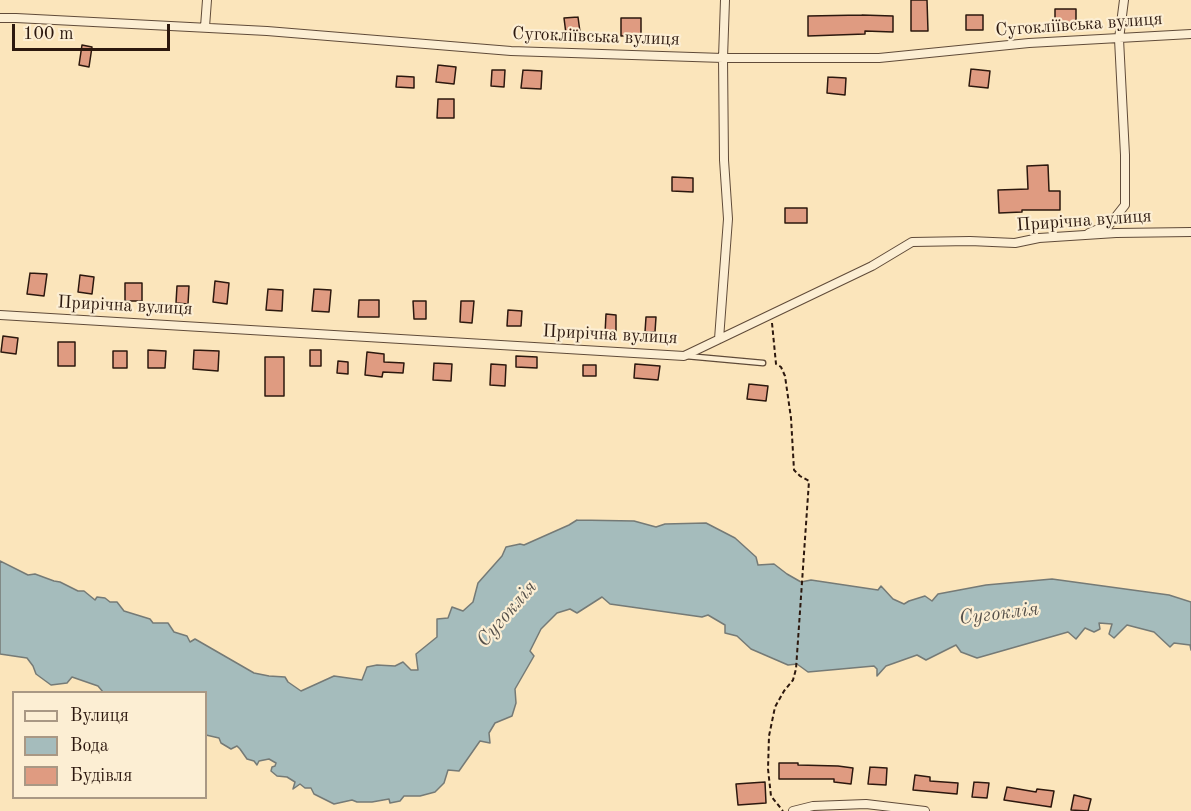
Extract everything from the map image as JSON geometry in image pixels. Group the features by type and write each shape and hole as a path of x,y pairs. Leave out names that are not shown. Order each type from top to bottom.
{"street":[{"path":"206,27 207,0"},
{"path":"719,339 728,219 724,160 725,0"},
{"path":"1084,235 1110,224 1125,205 1125,155 1119,39 1124,0"},
{"name":"Сугокліївська вулиця","path":"0,18 206,27 511,51 723,58 879,58 1029,44 1191,34"},
{"name":"Прирічна вулиця","path":"0,315 684,356 872,266 912,242 1015,243 1039,238 1116,233 1191,232"},
{"path":"793,811 813,806 866,804 925,811"}],"lane":[{"path":"684,356 763,363"}],"path":[{"path":"771,314 776,364 781,367 785,376 791,418 794,470 809,481 796,669 793,680 775,707 769,736 768,769 771,796 783,811"}],"water":[{"name":"Сугоклія","path":"577,520 634,521 656,527 665,524 706,523 735,538 756,557 758,565 774,564 801,582 811,580 878,590 881,586 893,599 904,604 925,596 932,601 938,594 986,585 1052,579 1169,595 1191,602 1191,650 1190,645 1174,643 1170,647 1154,632 1127,625 1114,638 1109,634 1112,624 1099,623 1100,629 1094,632 1085,628 1076,639 1068,632 977,658 961,652 956,645 926,660 917,655 886,666 877,676 877,669 874,666 808,672 797,664 788,665 751,649 737,636 725,633 725,625 708,615 702,617 610,604 602,597 577,613 570,609 557,613 541,629 530,651 534,656 515,689 516,703 512,716 495,723 489,733 490,743 480,741 459,771 448,770 444,783 435,792 420,796 404,796 400,801 390,803 389,799 372,802 352,800 334,804 314,794 311,788 305,788 300,784 293,789 295,782 287,777 277,776 271,771 276,763 269,759 259,761 257,765 254,761 247,759 237,746 231,749 221,743 219,738 207,735 207,691 102,691 98,686 72,677 67,683 51,685 36,674 27,658 0,654 0,561 28,575 35,574 78,591 84,591 95,600 97,597 117,602 124,611 150,619 153,623 168,623 174,632 187,636 190,642 195,639 254,673 285,677 301,691 334,676 362,680 367,667 377,665 395,666 403,662 411,670 418,670 416,654 437,637 437,619 448,618 452,607 463,611 473,602 478,583 502,556 506,547 524,545"}],"building":[{"path":"911,0 927,0 928,31 911,31"},
{"path":"1055,9 1076,9 1076,26 1055,25"},
{"path":"966,15 983,15 983,30 966,30"},
{"path":"808,16 893,16 893,32 865,31 865,34 808,36"},
{"path":"578,17 580,32 566,34 564,18"},
{"path":"621,18 641,18 641,35 621,36"},
{"path":"82,45 92,47 89,67 79,65"},
{"path":"438,65 456,67 454,84 436,82"},
{"path":"971,69 990,71 988,88 969,86"},
{"path":"492,70 505,70 504,87 491,86"},
{"path":"523,70 542,71 541,89 521,88"},
{"path":"397,76 414,77 414,88 396,87"},
{"path":"828,77 846,78 845,95 827,93"},
{"path":"438,99 454,99 454,118 437,118"},
{"path":"1048,165 1049,191 1060,191 1060,210 1022,210 1022,212 999,213 998,190 1028,189 1027,166"},
{"path":"672,177 693,178 693,192 672,191"},
{"path":"785,208 807,208 807,223 785,223"},
{"path":"30,273 47,274 44,296 27,294"},
{"path":"80,275 94,277 92,294 78,292"},
{"path":"215,281 229,283 227,304 213,302"},
{"path":"125,283 142,283 142,301 125,301"},
{"path":"177,286 189,286 188,304 176,303"},
{"path":"268,289 283,290 282,311 266,310"},
{"path":"314,289 331,290 329,312 312,311"},
{"path":"359,300 379,300 379,317 358,317"},
{"path":"413,301 426,301 426,319 414,319"},
{"path":"461,301 474,301 472,323 460,322"},
{"path":"508,310 522,311 521,326 507,326"},
{"path":"606,314 616,315 616,334 605,334"},
{"path":"646,317 656,317 655,332 645,332"},
{"path":"3,336 18,338 16,354 1,352"},
{"path":"58,342 75,342 75,366 58,366"},
{"path":"148,350 166,351 165,368 148,368"},
{"path":"194,350 219,351 218,371 193,369"},
{"path":"310,350 321,350 321,366 310,366"},
{"path":"113,351 127,351 127,368 113,368"},
{"path":"367,352 384,354 384,362 404,363 403,373 383,372 382,377 365,375"},
{"path":"516,356 537,357 537,368 516,367"},
{"path":"265,357 284,357 284,396 265,396"},
{"path":"338,361 348,362 348,374 337,373"},
{"path":"434,363 452,364 451,381 433,380"},
{"path":"491,364 506,365 505,386 490,385"},
{"path":"635,364 660,366 658,380 634,378"},
{"path":"583,365 596,365 596,376 583,376"},
{"path":"749,384 768,386 766,401 747,399"},
{"path":"779,763 853,768 851,784 834,782 834,779 779,779"},
{"path":"870,767 887,768 886,785 868,784"},
{"path":"915,775 930,777 930,781 958,783 957,794 913,790"},
{"path":"765,782 766,803 738,805 736,784"},
{"path":"974,782 989,783 987,798 972,797"},
{"path":"1007,787 1036,792 1037,789 1054,791 1051,807 1004,800"},
{"path":"1074,795 1091,799 1088,811 1071,810"}]}
